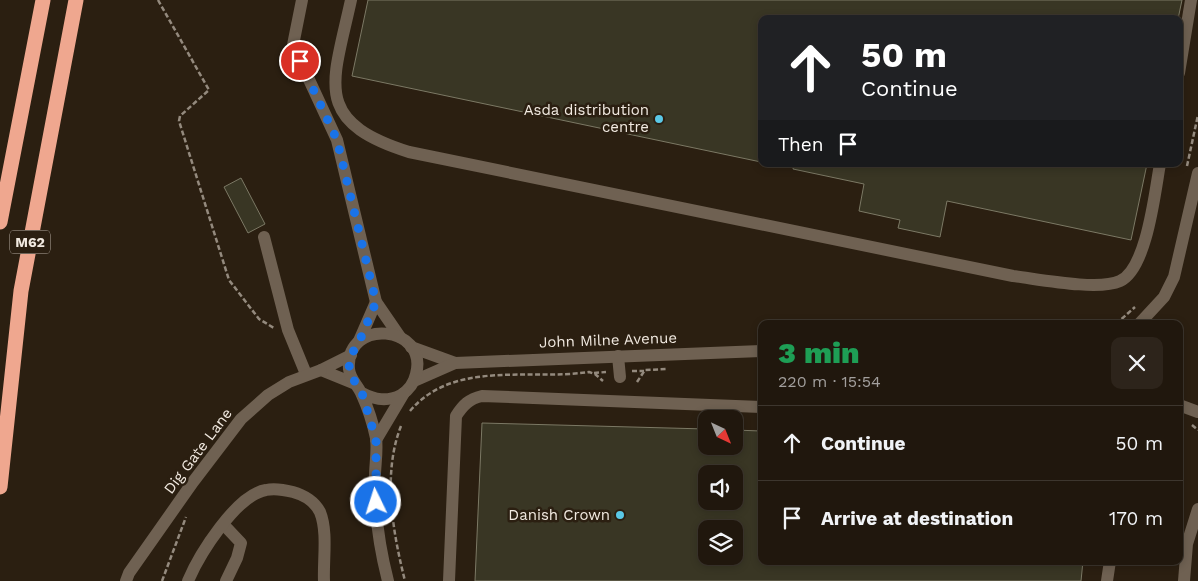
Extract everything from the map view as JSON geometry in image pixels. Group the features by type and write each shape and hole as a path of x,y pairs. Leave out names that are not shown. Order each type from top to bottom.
{"highway":[{"name":"M62","path":"0,222 43,0"},
{"name":"M62","path":"0,487 22,291 76,0"}],"street":[{"path":"302,0 293,45 337,140 376,302 401,337 411,347 417,363 414,381 404,393 376,440"},
{"path":"351,0 334,87 338,103 347,119 358,130 378,142 409,152 984,270 1067,283 1106,284 1123,279 1133,269 1141,253 1159,167"},
{"path":"1183,49 1191,0"},
{"path":"1143,320 1157,306 1172,282 1192,171"},
{"path":"264,237 288,330 306,374"},
{"path":"376,302 359,342 351,355 350,374 358,388 376,440 375,485 382,555 388,581"},
{"path":"359,342 379,332 401,337"},
{"name":"John Milne Avenue","path":"411,347 455,363"},
{"name":"John Milne Avenue","path":"414,381 455,363 758,351"},
{"name":"Dig Gate Lane","path":"126,581 129,573 181,499 254,407 289,382 306,374 322,370 351,355"},
{"path":"618,356 620,377"},
{"path":"322,370 358,388 371,398 382,400 394,398 404,393"},
{"path":"448,581 456,416 471,399 482,396 758,407"},
{"path":"1183,406 1198,412"},
{"path":"188,581 197,560 224,525 245,501 266,490 295,493 310,499 319,510 323,522 324,581"},
{"path":"1184,581 1187,544 1198,509"},
{"path":"224,525 241,543 238,558 226,581"},
{"path":"1107,581 1109,565"}],"path":[{"path":"158,0 208,90 180,116 179,121 229,280 259,319 272,328 288,330"},
{"path":"1192,171 1198,115"},
{"path":"1120,320 1142,300"},
{"path":"637,382 645,370 652,370"},
{"path":"406,418 427,394 441,386 464,379 589,372 595,374 603,381"},
{"path":"403,423 394,447 391,474 395,522 405,581"},
{"path":"1189,424 1197,428"},
{"path":"162,581 186,515 181,499"}],"building":[{"name":"Asda distribution centre","path":"368,0 1182,0 1179,15 758,15 758,161 352,76"},
{"path":"793,167 1146,167 1131,240 947,201 940,237 898,228 900,220 859,211 864,184 793,169"},
{"path":"241,178 265,224 248,233 224,187"},
{"name":"Danish Crown","path":"482,423 698,429 698,455 743,455 743,430 758,431 758,565 1083,565 1081,581 475,581"}],"place":[{"name":"Asda distribution centre","path":"659,119"},
{"name":"Danish Crown","path":"620,515"}],"route":[{"path":"300,61 337,140 376,302 359,342 354,348 349,364 353,383 362,393 376,440 376,502"}]}
